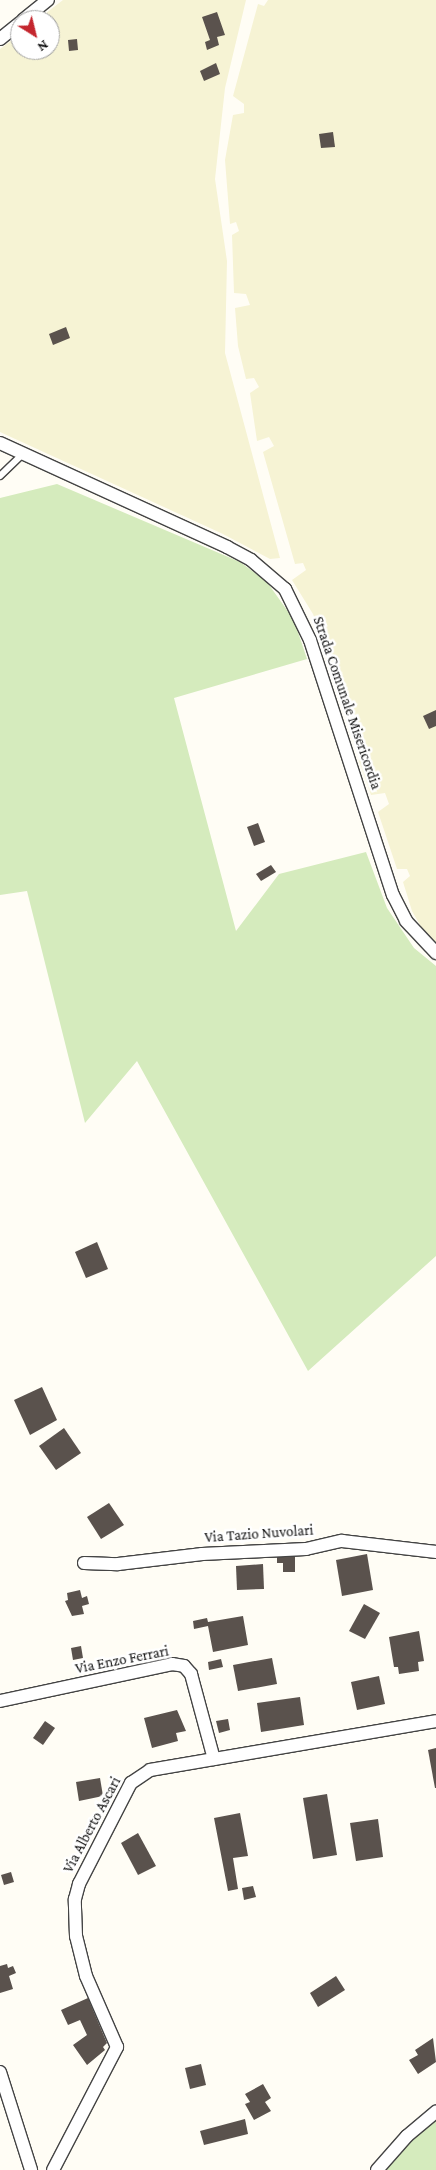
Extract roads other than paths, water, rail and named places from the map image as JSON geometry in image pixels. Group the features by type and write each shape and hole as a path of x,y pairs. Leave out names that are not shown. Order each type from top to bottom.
{"street":[{"path":"36,10 48,0"},
{"path":"0,39 10,31"},
{"name":"Strada Comunale Misericordia","path":"0,443 227,547 251,560 285,589 310,640 393,895 406,921 436,953"},
{"name":"Via Tazio Nuvolari","path":"84,1563 118,1564 202,1554 306,1549 342,1541 436,1552"},
{"name":"Via Enzo Ferrari","path":"0,1701 172,1664 184,1666 191,1674 214,1759"},
{"name":"Via Alberto Ascari","path":"53,2170 117,2047 86,1976 76,1936 75,1899 79,1884 131,1783 138,1775 150,1770 436,1721"},
{"path":"0,2072 31,2170"},
{"path":"377,2170 407,2136 436,2112"}],"lane":[{"path":"0,476 23,454"}]}
